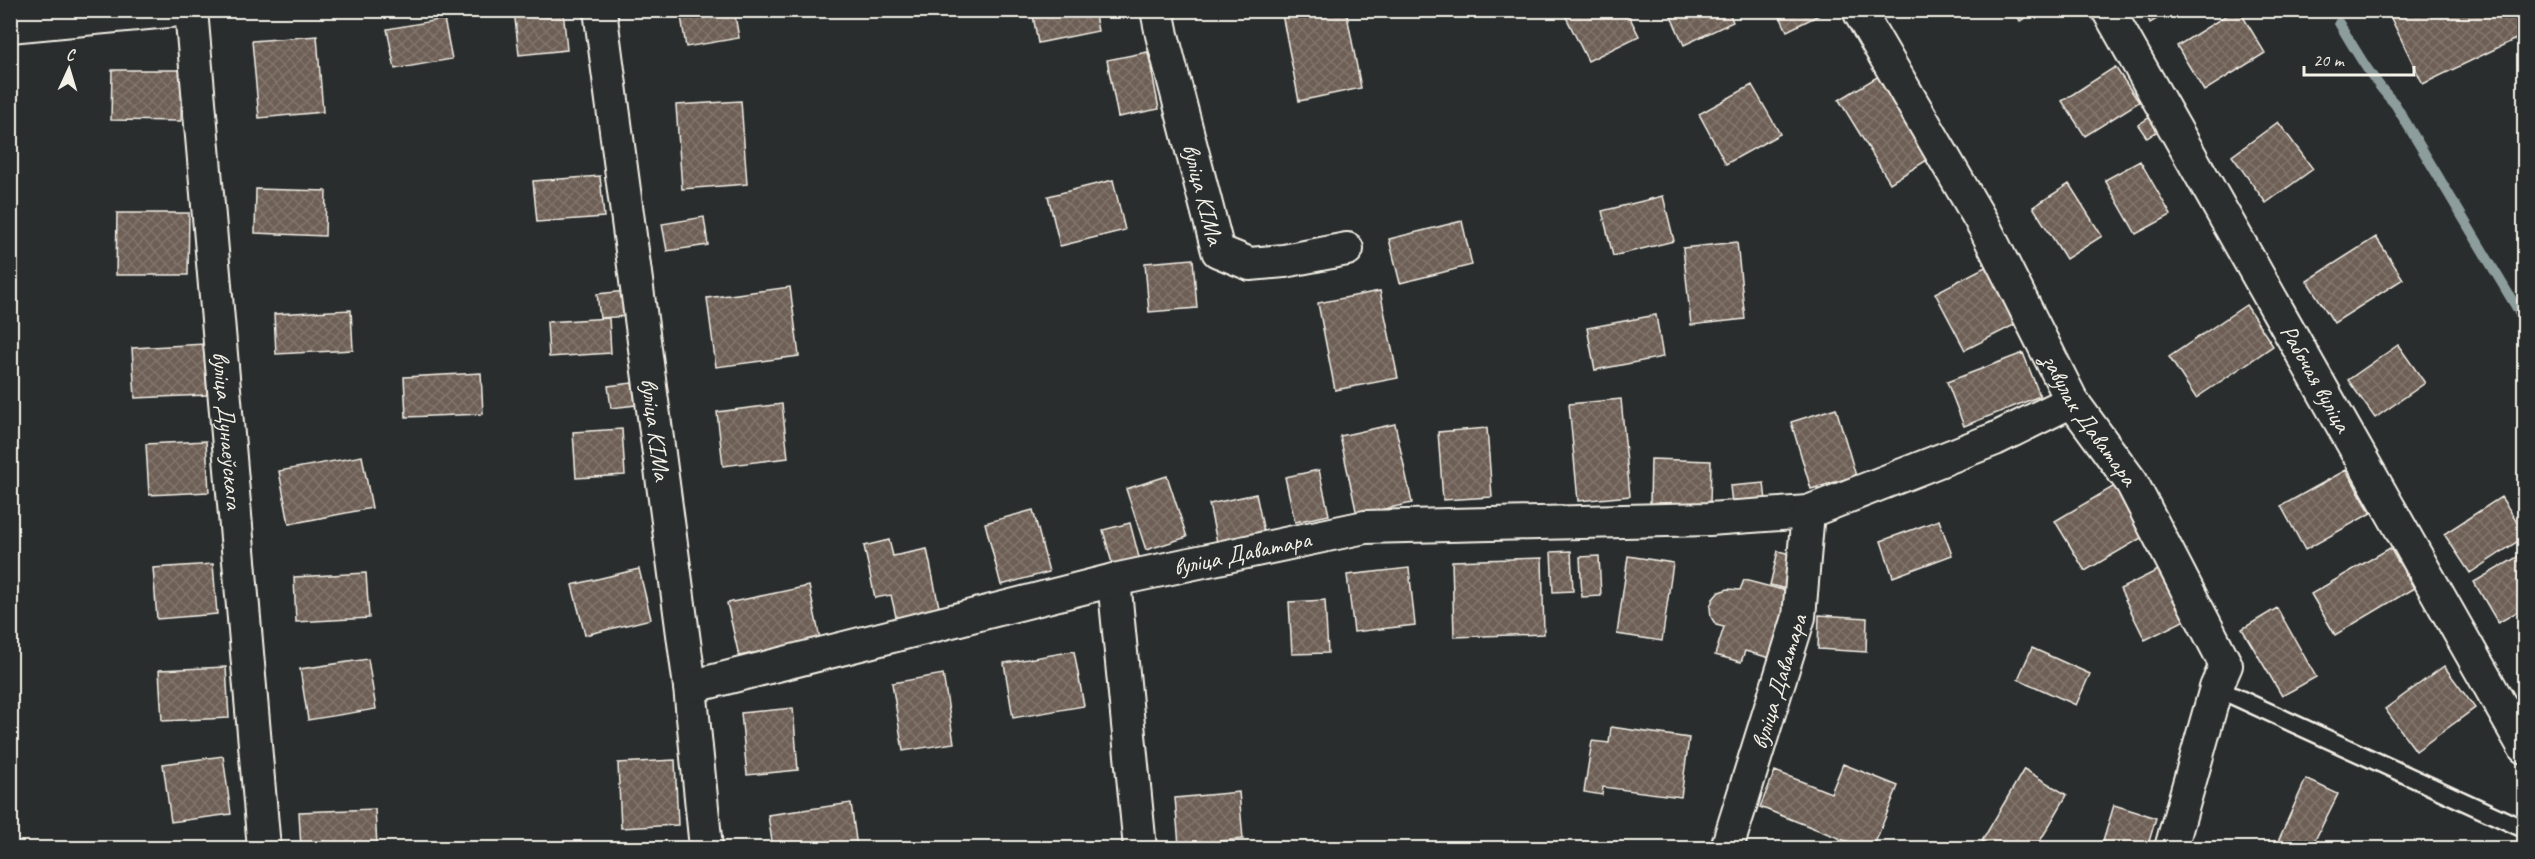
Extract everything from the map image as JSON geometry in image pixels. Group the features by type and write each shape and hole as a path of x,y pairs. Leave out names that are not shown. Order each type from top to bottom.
{"street":[{"path":"10,26 179,10"},
{"name":"вуліца Дунаеўскага","path":"191,10 264,849"},
{"name":"вуліца КІМа","path":"600,10 690,687 706,849"},
{"name":"вуліца КІМа","path":"1157,10 1161,35 1218,251 1250,264 1284,261 1347,249"},
{"name":"завулак Даватара","path":"1863,10 1860,13 1984,226 2072,401 2132,483 2226,665 2216,688 2171,849"},
{"name":"Рабочая вуліца","path":"2108,10 2524,747"},
{"name":"вуліца Даватара","path":"690,687 1114,580 1365,527 1709,519 1808,512 1995,439 2072,401"},
{"name":"вуліца Даватара","path":"1726,849 1799,617 1808,512"},
{"path":"1114,580 1140,849"}],"lane":[{"path":"2216,688 2524,829"}],"building":[{"path":"514,10 563,10 567,50 519,55"},
{"path":"680,10 734,10 739,38 686,47"},
{"path":"1032,10 1094,10 1098,31 1038,43"},
{"path":"1298,10 1346,10 1361,88 1299,101 1282,14"},
{"path":"1626,10 1639,36 1588,61 1563,11"},
{"path":"1668,10 1728,10 1733,22 1684,45"},
{"path":"1777,10 1829,10 1787,31"},
{"path":"2014,10 2039,10 2020,21"},
{"path":"2144,10 2172,10 2150,23"},
{"path":"2235,10 2239,10 2265,53 2204,91 2177,46"},
{"path":"2387,10 2524,10 2524,35 2423,84"},
{"path":"444,19 452,59 395,69 387,29"},
{"path":"317,36 323,112 259,118 252,41"},
{"path":"1148,52 1159,109 1118,117 1107,60"},
{"path":"2115,67 2139,102 2085,136 2062,101"},
{"path":"112,70 182,70 181,121 111,120"},
{"path":"1882,74 1932,157 1890,183 1839,100"},
{"path":"10,76 14,76 15,123 10,123"},
{"path":"1752,85 1780,134 1726,164 1699,114"},
{"path":"741,101 747,184 682,189 676,105"},
{"path":"2159,111 2168,124 2147,138 2138,125"},
{"path":"2278,122 2313,169 2266,203 2232,156"},
{"path":"2140,161 2171,215 2136,234 2105,180"},
{"path":"600,176 604,217 537,222 533,181"},
{"path":"1113,180 1125,230 1060,246 1048,196"},
{"path":"2069,184 2102,236 2066,259 2033,207"},
{"path":"256,189 326,191 325,236 255,233"},
{"path":"1663,196 1674,241 1613,256 1602,211"},
{"path":"117,213 189,213 188,275 116,275"},
{"path":"704,217 708,245 667,251 662,224"},
{"path":"1462,221 1472,265 1400,283 1389,239"},
{"path":"2376,237 2403,279 2334,323 2307,281"},
{"path":"1737,242 1745,319 1691,325 1683,248"},
{"path":"1193,259 1197,308 1149,312 1145,263"},
{"path":"1987,266 2018,323 1965,350 1935,293"},
{"path":"790,287 799,356 716,367 707,298"},
{"path":"626,291 628,316 600,318 597,294"},
{"path":"1380,291 1398,378 1335,390 1318,303"},
{"path":"2246,305 2273,346 2196,398 2169,357"},
{"path":"351,310 353,350 276,354 274,314"},
{"path":"1656,315 1663,357 1595,370 1587,328"},
{"path":"609,318 611,353 549,357 547,322"},
{"path":"205,344 207,395 135,398 132,348"},
{"path":"2398,345 2425,383 2375,418 2348,380"},
{"path":"2023,353 2040,396 1964,426 1947,382"},
{"path":"481,373 483,414 406,417 404,377"},
{"path":"632,383 636,405 611,408 608,386"},
{"path":"1621,399 1630,496 1578,501 1569,404"},
{"path":"782,404 788,458 723,466 717,412"},
{"path":"1836,408 1856,476 1811,489 1791,422"},
{"path":"1395,424 1412,503 1357,515 1340,436"},
{"path":"1487,428 1492,497 1443,500 1438,432"},
{"path":"622,429 625,475 576,478 573,432"},
{"path":"206,441 209,492 149,495 146,444"},
{"path":"362,456 372,508 289,524 279,471"},
{"path":"1651,459 1711,461 1710,505 1650,503"},
{"path":"1319,470 1329,515 1295,522 1285,477"},
{"path":"2346,470 2371,513 2305,550 2281,506"},
{"path":"1167,476 1187,537 1146,550 1126,489"},
{"path":"1764,483 1766,501 1732,504 1730,486"},
{"path":"2118,484 2148,534 2085,571 2055,521"},
{"path":"1256,494 1264,532 1217,542 1209,504"},
{"path":"2501,497 2524,532 2524,537 2470,573 2444,534"},
{"path":"1033,510 1049,572 1001,585 985,523"},
{"path":"1939,520 1952,555 1893,577 1881,541"},
{"path":"1130,523 1140,561 1113,567 1103,530"},
{"path":"889,540 893,556 927,549 940,612 897,621 891,595 875,598 864,546"},
{"path":"2390,548 2414,588 2335,635 2311,594"},
{"path":"1571,551 1573,591 1553,592 1551,552"},
{"path":"1778,551 1799,556 1791,590 1770,585"},
{"path":"2524,553 2524,608 2498,623 2474,582"},
{"path":"1599,556 1601,596 1582,597 1580,557"},
{"path":"1628,556 1673,563 1662,641 1617,634"},
{"path":"1542,558 1544,634 1454,637 1452,561"},
{"path":"213,564 217,614 157,619 153,568"},
{"path":"2166,566 2191,617 2145,640 2120,589"},
{"path":"1409,568 1415,625 1354,632 1347,575"},
{"path":"639,569 651,619 585,635 572,585"},
{"path":"366,573 369,618 296,622 294,577"},
{"path":"1744,580 1791,592 1774,659 1745,651 1741,662 1715,655 1724,627 1716,625 1711,617 1710,607 1713,599 1719,592 1728,589 1740,590"},
{"path":"809,586 820,639 739,656 727,603"},
{"path":"1325,600 1328,653 1292,654 1289,602"},
{"path":"2277,608 2316,677 2282,696 2242,629"},
{"path":"1819,615 1867,618 1866,652 1818,649"},
{"path":"2032,648 2090,674 2076,705 2018,679"},
{"path":"1074,651 1084,706 1013,718 1004,663"},
{"path":"368,659 376,709 308,720 300,669"},
{"path":"2444,666 2475,708 2416,751 2385,709"},
{"path":"226,667 229,718 162,721 159,670"},
{"path":"943,674 954,743 903,751 892,683"},
{"path":"793,708 798,770 747,775 741,713"},
{"path":"1611,727 1689,738 1681,797 1603,787 1602,795 1584,792 1592,741 1609,743"},
{"path":"223,756 231,814 171,822 163,764"},
{"path":"675,760 678,825 621,828 618,763"},
{"path":"1843,764 1898,786 1873,848 1864,848 1760,807 1775,771 1831,793"},
{"path":"2024,769 2067,795 2036,848 1994,848 1982,841"},
{"path":"2306,779 2338,794 2311,848 2275,848"},
{"path":"1239,792 1243,839 1179,845 1175,798"},
{"path":"851,803 857,848 773,848 768,815"},
{"path":"2114,805 2156,818 2147,848 2101,848"},
{"path":"375,809 377,846 301,848 299,812"}],"waterway":[{"path":"2339,23 2358,55 2395,104 2524,320"}]}
